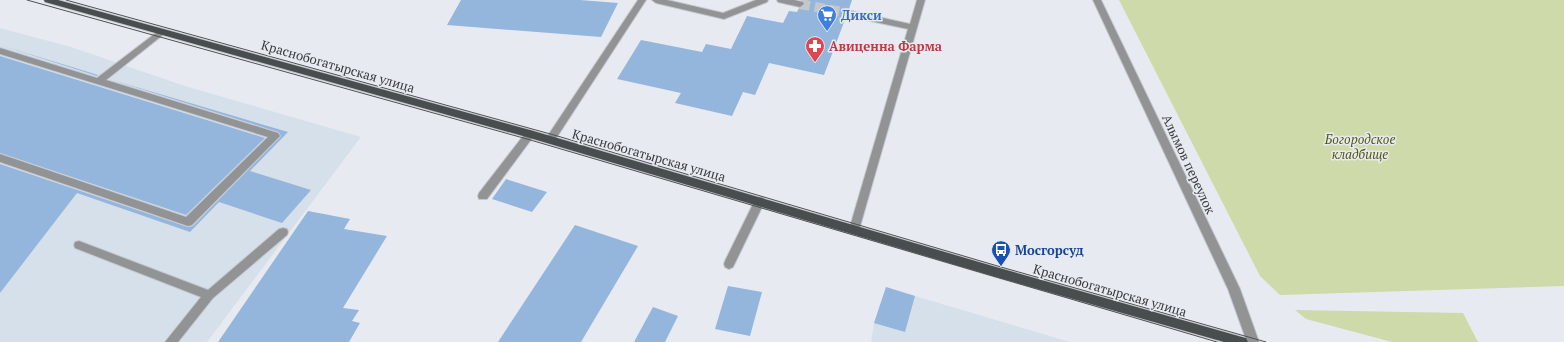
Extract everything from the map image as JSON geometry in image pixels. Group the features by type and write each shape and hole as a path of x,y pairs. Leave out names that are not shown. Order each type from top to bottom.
{"main road":[{"name":"Краснобогатырская улица","path":"48,0 530,134 854,230 1242,342"}],"street":[{"path":"550,140 642,0"},
{"path":"656,0 724,16 764,0"},
{"path":"781,0 800,4"},
{"path":"854,230 921,0"},
{"name":"Алымов переулок","path":"1097,0 1234,289 1253,342"},
{"path":"847,13 913,27"},
{"path":"98,82 161,32"},
{"path":"0,52 275,136 188,222 0,158"},
{"path":"483,196 530,134"},
{"path":"728,264 760,201"},
{"path":"171,342 209,295 283,232"},
{"path":"79,245 209,295"}],"shaded area":[{"path":"0,28 71,47 185,86 361,137 207,342 0,342"},
{"path":"886,287 1070,342 871,342 874,323"}],"green space":[{"name":"Богородское кладбище","path":"1119,0 1564,0 1564,286 1280,295 1260,276"},
{"path":"1295,310 1463,313 1478,342 1392,342 1306,319"}],"building":[{"path":"461,0 580,0 618,3 601,37 447,25"},
{"path":"802,0 852,0 849,9 842,13 846,17 824,75 769,63 755,95 743,92 732,116 675,103 681,93 617,79 641,40 702,52 706,44 731,49 747,16 783,23 789,11 797,12 799,8 805,5"},
{"path":"0,45 98,75 97,76"},
{"path":"0,56 265,138 186,215 0,153"},
{"path":"109,79 288,132 250,171 311,190 282,223 219,202 190,232 77,193 0,293 0,164 188,227 193,226 281,136 278,132"},
{"path":"506,179 547,192 532,212 492,199"},
{"path":"308,211 350,219 344,229 387,236 343,308 359,310 352,321 360,323 349,342 218,342"},
{"path":"575,225 638,246 581,342 498,342"},
{"path":"728,286 762,292 750,336 715,329"},
{"path":"886,287 915,296 905,332 874,323"},
{"path":"653,307 678,316 665,342 634,342"}],"tunnel":[{"path":"800,4 847,13"}],"tram line":[{"path":"27,0 527,139 1217,342"},
{"path":"66,0 554,135 1001,267 1266,342"}],"place":[{"name":"Дикси","path":"827,32"},
{"name":"Авиценна Фарма","path":"815,63"},
{"name":"Мосгорсуд","path":"1001,267"}]}
